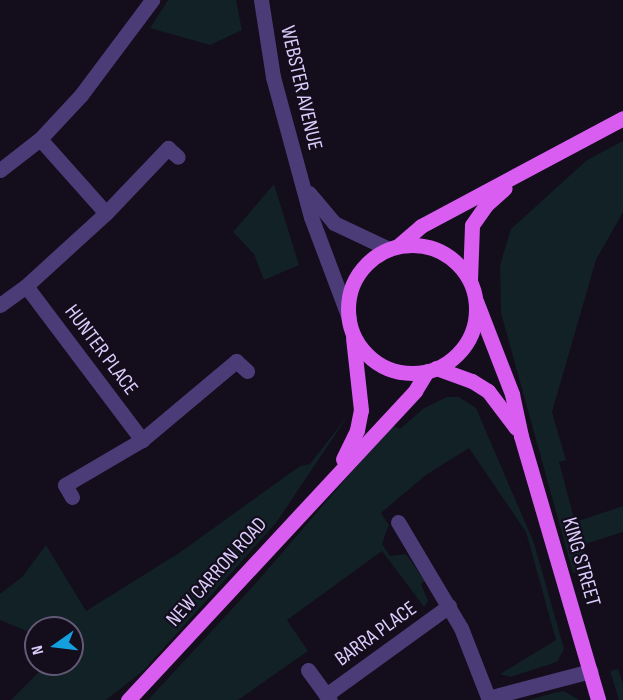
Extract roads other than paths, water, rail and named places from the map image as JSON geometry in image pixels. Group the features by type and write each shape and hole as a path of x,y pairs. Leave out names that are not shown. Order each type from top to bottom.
{"main road":[{"path":"393,247 412,244 440,250 462,268 470,280 476,301 476,322 468,342 454,358 432,370 406,373 377,362 365,352 350,323 354,281 365,265 421,226 623,117"},
{"path":"470,280 472,225 486,204 525,170"},
{"name":"KING STREET","path":"476,301 509,383 521,436 598,700"},
{"name":"NEW CARRON ROAD","path":"336,472 357,430 362,410 350,323"},
{"name":"NEW CARRON ROAD","path":"128,700 336,472 415,392 432,370"},
{"name":"KING STREET","path":"432,370 472,381 488,391 521,436"}],"street":[{"path":"0,170 40,139 81,95 152,0"},
{"name":"WEBSTER AVENUE","path":"261,0 273,77 321,248 350,323"},
{"path":"40,139 106,213"},
{"path":"0,305 26,286 106,213 168,148 178,157"},
{"name":"WEBSTER AVENUE","path":"304,186 334,223 393,247"},
{"name":"HUNTER PLACE","path":"26,286 142,440"},
{"path":"72,497 65,485 142,440 236,361 247,371"},
{"path":"398,522 401,542 449,606 488,699 590,671"},
{"name":"BARRA PLACE","path":"308,670 328,698 449,606"}]}
